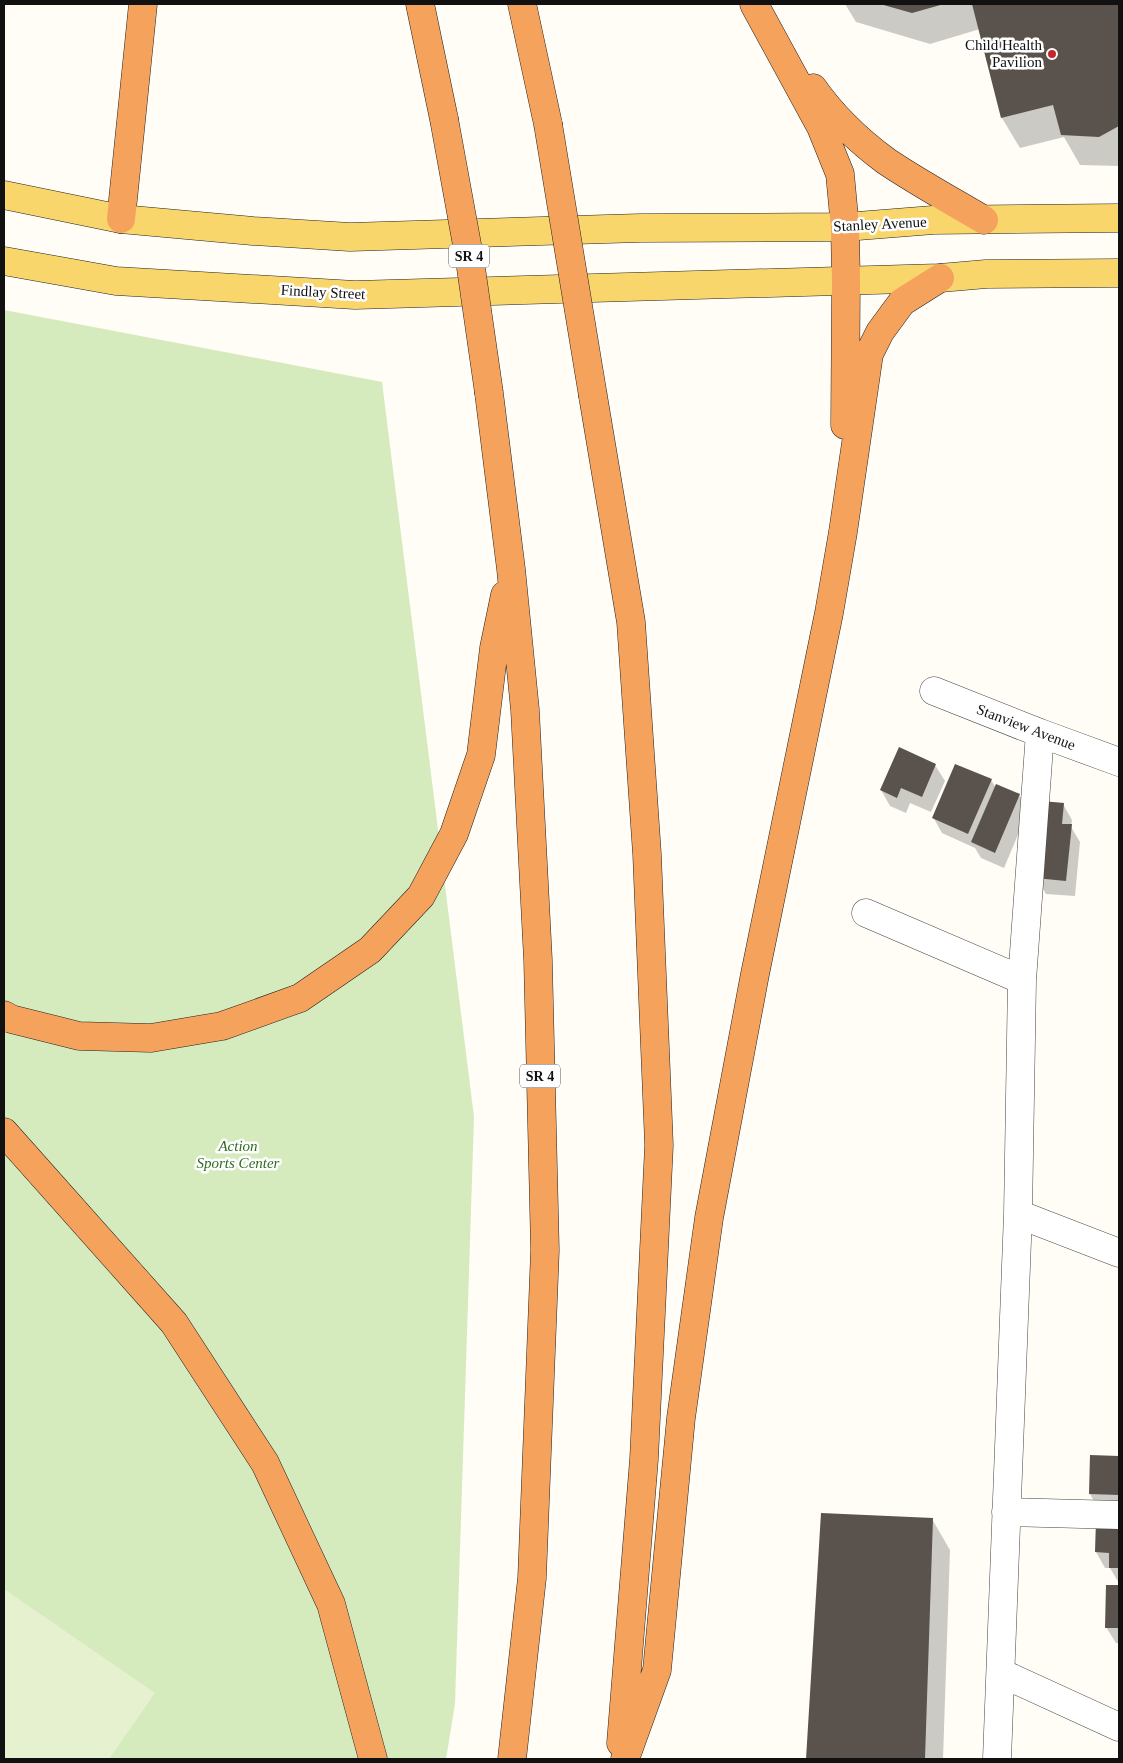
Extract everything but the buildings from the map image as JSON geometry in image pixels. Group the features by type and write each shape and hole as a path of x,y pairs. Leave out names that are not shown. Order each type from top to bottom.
{"highway":[{"path":"121,219 143,4"},
{"name":"SR 4","path":"420,4 444,119 470,261 511,569 525,710 538,960 545,1250 532,1578 512,1759"},
{"path":"522,4 548,124 631,622 647,854 659,1145 644,1459 620,1759"},
{"path":"756,8 821,100 852,132 886,160 984,220"},
{"path":"756,8 821,127 840,174 845,227 846,281 843,532"},
{"path":"626,1759 657,1670 681,1418 709,1218 755,974 829,613 870,354 880,332 902,302 940,278"},
{"path":"4,1015 12,1019 79,1036 151,1038 222,1026 300,998 370,950 421,896 454,834 481,754 494,648 511,569"},
{"path":"4,1132 174,1322 265,1463 331,1604 373,1759"}],"main road":[{"path":"4,195 121,219"},
{"name":"Stanley Avenue","path":"121,219 253,231 350,237 640,228 845,227 933,220 1119,218"},
{"name":"Findlay Street","path":"4,261 116,281 355,294 453,293 846,281"},
{"path":"846,281 940,278 986,274 1119,273"}],"street":[{"name":"Stanview Avenue","path":"934,691 1119,762"},
{"path":"996,1759 1001,1673 1018,1214 1022,980 1040,733"},
{"path":"866,913 1022,980"},
{"path":"1018,1214 1119,1253"},
{"path":"1006,1512 1119,1515"},
{"path":"1001,1673 1119,1727"}],"green space":[{"name":"Action Sports Center","path":"4,310 382,382 474,1117 455,1704 446,1759 4,1759"},
{"path":"4,1589 155,1693 109,1759 4,1759"}],"place":[{"name":"Child Health Pavilion","path":"1052,54"}]}
